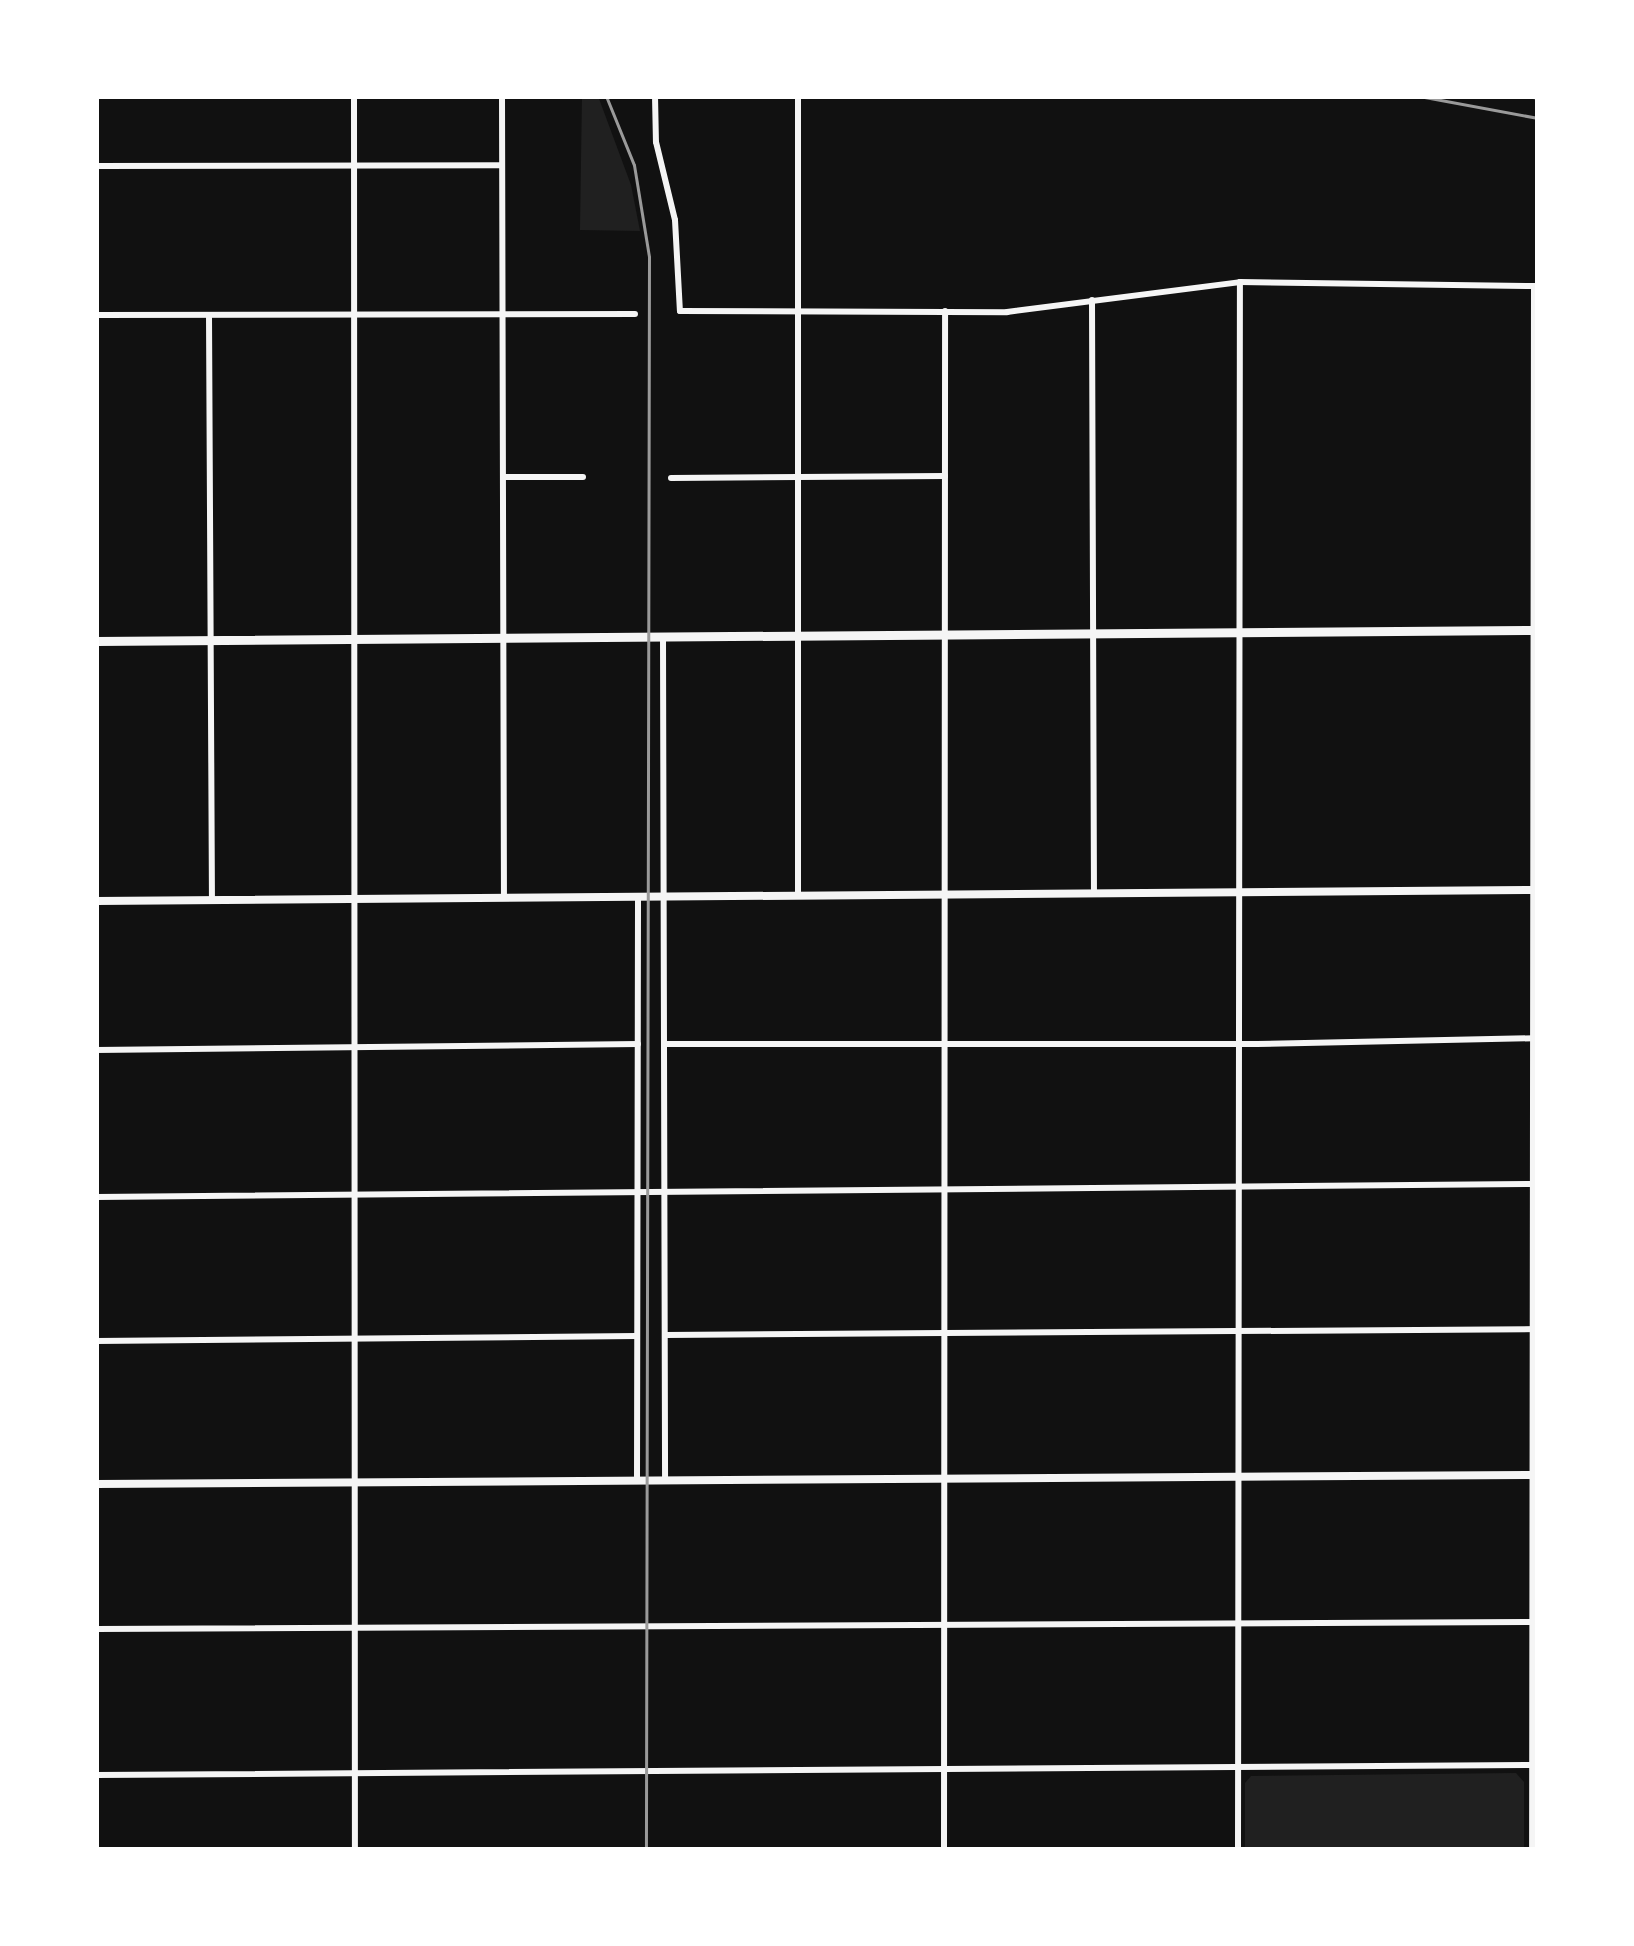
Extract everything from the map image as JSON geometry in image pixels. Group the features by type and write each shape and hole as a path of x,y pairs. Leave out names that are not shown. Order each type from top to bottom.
{"main road":[{"path":"96,641 1536,630"}],"street":[{"path":"354,96 355,1850"},
{"path":"502,96 504,898"},
{"path":"655,96 656,142 675,220 680,310 1007,312 1240,282 1534,286 1532,1850"},
{"path":"798,96 798,896"},
{"path":"96,166 502,165"},
{"path":"1238,1850 1240,282"},
{"path":"1092,300 1094,894"},
{"path":"944,1850 946,311"},
{"path":"209,314 212,900"},
{"path":"96,315 635,314"},
{"path":"670,478 945,476"},
{"path":"504,477 583,478"},
{"path":"663,638 665,1480"},
{"path":"96,901 1536,890"},
{"path":"637,1481 638,897"},
{"path":"665,1043 1534,1038"},
{"path":"96,1050 638,1044"},
{"path":"96,1197 1536,1184"},
{"path":"665,1335 1536,1329"},
{"path":"96,1341 637,1336"},
{"path":"96,1484 1535,1475"},
{"path":"96,1629 1535,1622"},
{"path":"96,1774 1535,1765"}],"shaded area":[{"path":"582,96 598,96 631,185 640,231 580,230"},
{"path":"1516,1773 1524,1782 1524,1850 1245,1850 1245,1783 1251,1776"}],"railway":[{"path":"606,96 634,165 649,257 646,1850"},
{"path":"1419,96 1538,118"},
{"path":"1528,96 1538,98"}]}
